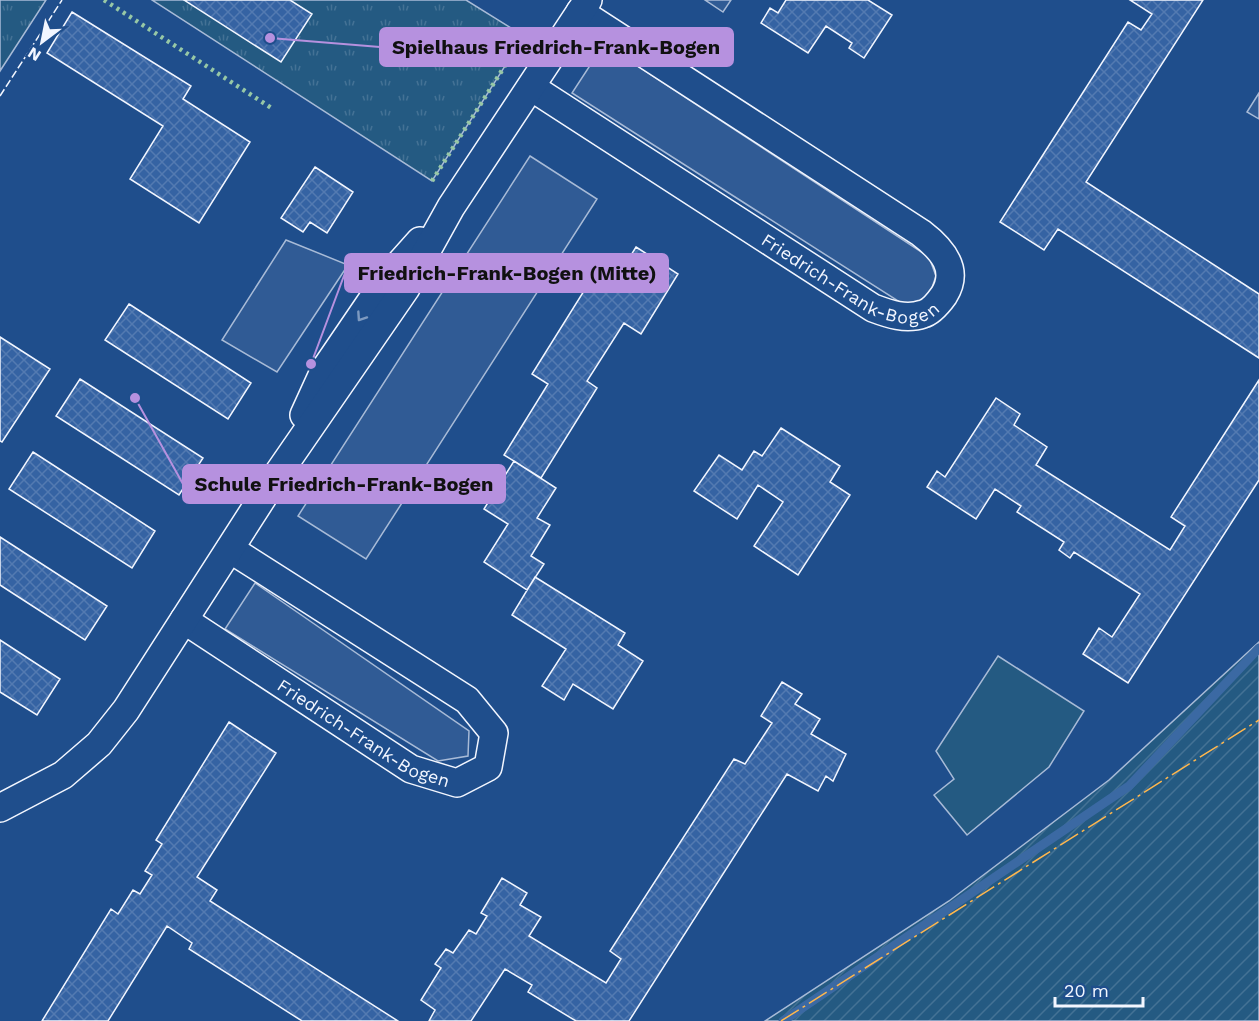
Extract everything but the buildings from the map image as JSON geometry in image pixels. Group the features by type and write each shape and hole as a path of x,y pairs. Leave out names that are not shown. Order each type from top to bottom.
{"street":[{"name":"Friedrich-Frank-Bogen","path":"0,808 63,775 99,744 126,710 277,475 402,294 452,207 584,6 921,232 939,250 950,270 950,284 940,301 925,314 907,317 873,308 531,87"},
{"name":"Friedrich-Frank-Bogen","path":"184,620 411,769 457,783 488,767 494,734 467,700 230,549"}],"green space":[{"path":"0,0 46,0 0,71"},
{"path":"152,0 466,0 524,36 432,181"},
{"path":"1259,642 1259,1021 765,1021 949,901 1109,780"},
{"path":"998,656 1084,711 1049,767 967,835 934,795 954,779 936,751"}],"shaded area":[{"path":"705,0 731,0 723,12"},
{"path":"604,44 929,257 936,276 927,302 909,308 572,93"},
{"path":"1259,93 1259,119 1247,112"},
{"path":"530,156 597,199 366,559 298,516"},
{"path":"286,240 348,265 277,372 222,340"},
{"path":"255,583 469,731 468,756 438,761 225,629"}],"waterway":[{"path":"783,1021 1129,786 1259,648"}],"hedge":[{"path":"104,0 273,109"},
{"path":"432,181 506,64"}],"fence":[{"path":"0,96 62,0"}],"power":[{"path":"781,1021 1259,720"}],"place":[{"name":"Spielhaus Friedrich-Frank-Bogen","path":"270,38"},
{"name":"Friedrich-Frank-Bogen (Mitte)","path":"311,364"},
{"name":"Schule Friedrich-Frank-Bogen","path":"135,398"}]}
